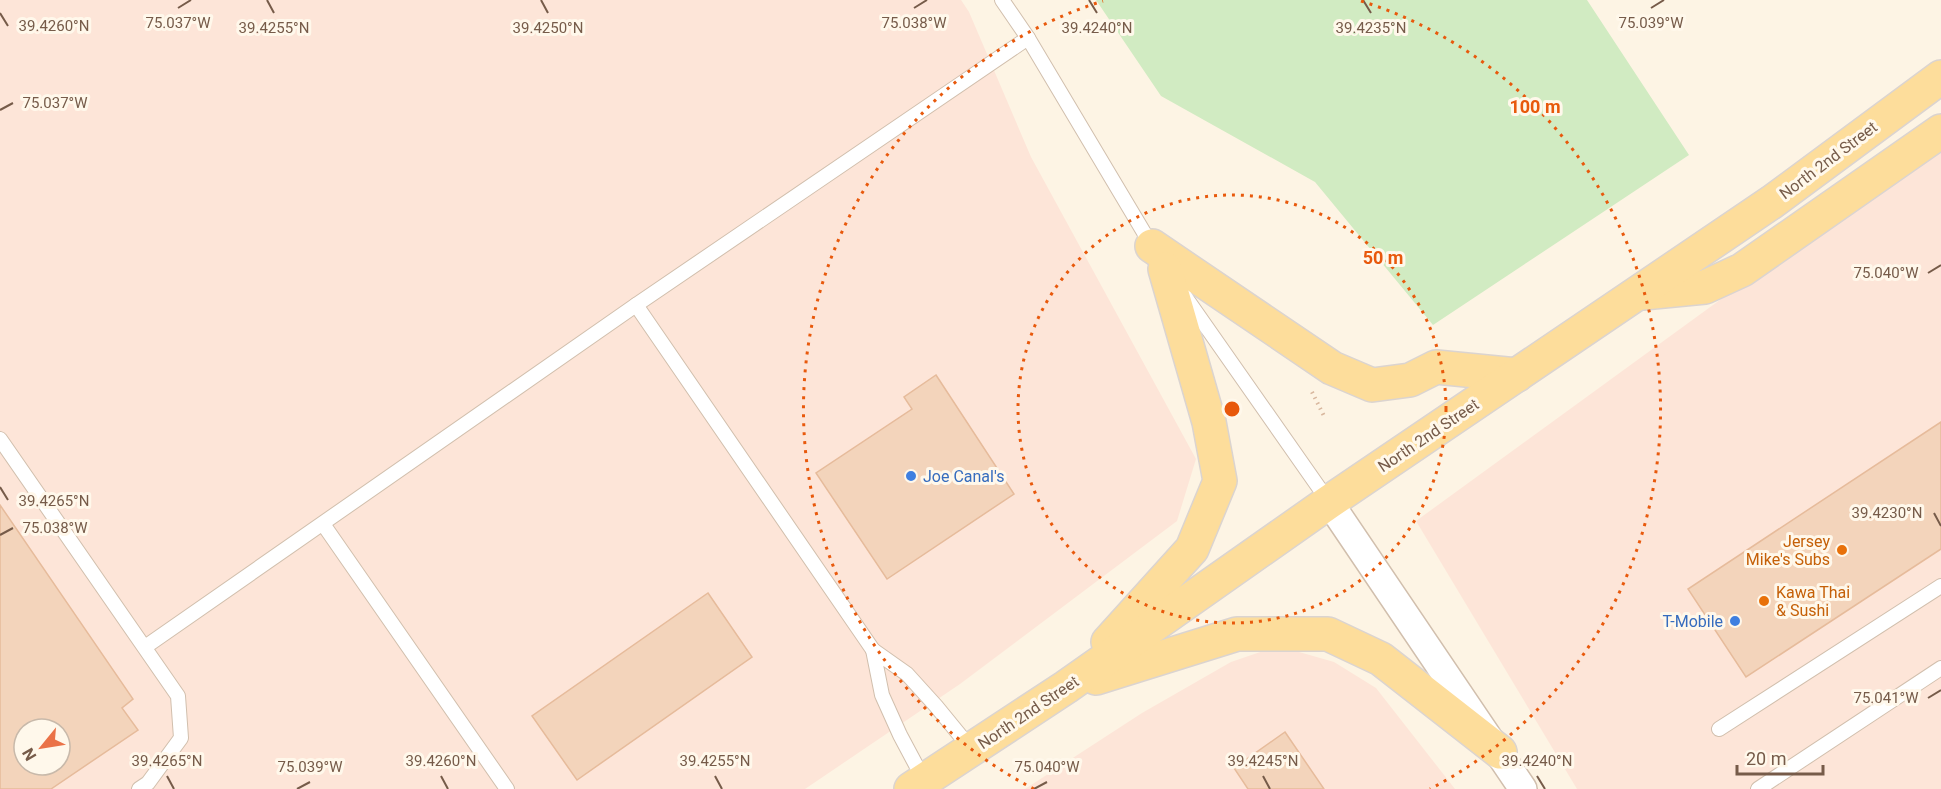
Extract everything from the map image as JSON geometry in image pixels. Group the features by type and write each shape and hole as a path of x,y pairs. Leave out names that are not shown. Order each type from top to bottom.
{"main road":[{"name":"North 2nd Street","path":"917,785 1066,687 1329,502 1772,202 1941,77"},
{"path":"1638,293 1705,286 1742,270 1941,130"},
{"path":"1158,257 1332,368 1372,385 1410,380 1436,368 1517,375"},
{"path":"1066,687 1192,549 1220,481 1209,422 1158,257"},
{"path":"1066,687 1237,633 1328,634 1381,659 1500,752"}],"street":[{"path":"1329,502 1523,789"}],"lane":[{"path":"1002,0 1028,38 1158,257 1329,502"},
{"path":"145,647 636,306 1028,38"},
{"path":"636,306 873,650 907,674 972,750"},
{"path":"0,439 178,696 181,738 148,783 139,789"},
{"path":"323,524 507,789"},
{"path":"1719,729 1941,586"},
{"path":"873,650 882,695 900,735 917,785"},
{"path":"1758,789 1941,668"}],"path":[{"path":"1307,383 1325,418"}],"shaded area":[{"path":"0,0 961,0 969,12 1031,157 1196,459 1177,521 960,684 805,789 0,789"},
{"path":"1941,139 1941,789 1577,789 1416,521"},
{"path":"1278,646 1334,662 1376,688 1455,789 1025,789 1142,713 1231,662"}],"green space":[{"path":"1096,0 1587,0 1689,155 1433,325 1315,182 1161,96"}],"building":[{"path":"936,375 1014,494 887,579 816,473 912,409 904,397"},
{"path":"1941,422 1941,549 1746,677 1688,589"},
{"path":"0,505 133,699 122,708 138,730 72,775 72,717 12,717 12,777 69,777 51,789 0,789"},
{"path":"708,593 752,657 577,780 532,716"},
{"path":"1285,732 1324,789 1248,789 1234,768"}],"place":[{"name":"Joe Canal's","path":"911,476"},
{"name":"Jersey Mike's Subs","path":"1842,550"},
{"name":"Kawa Thai & Sushi","path":"1764,601"},
{"name":"T-Mobile","path":"1735,621"}]}
